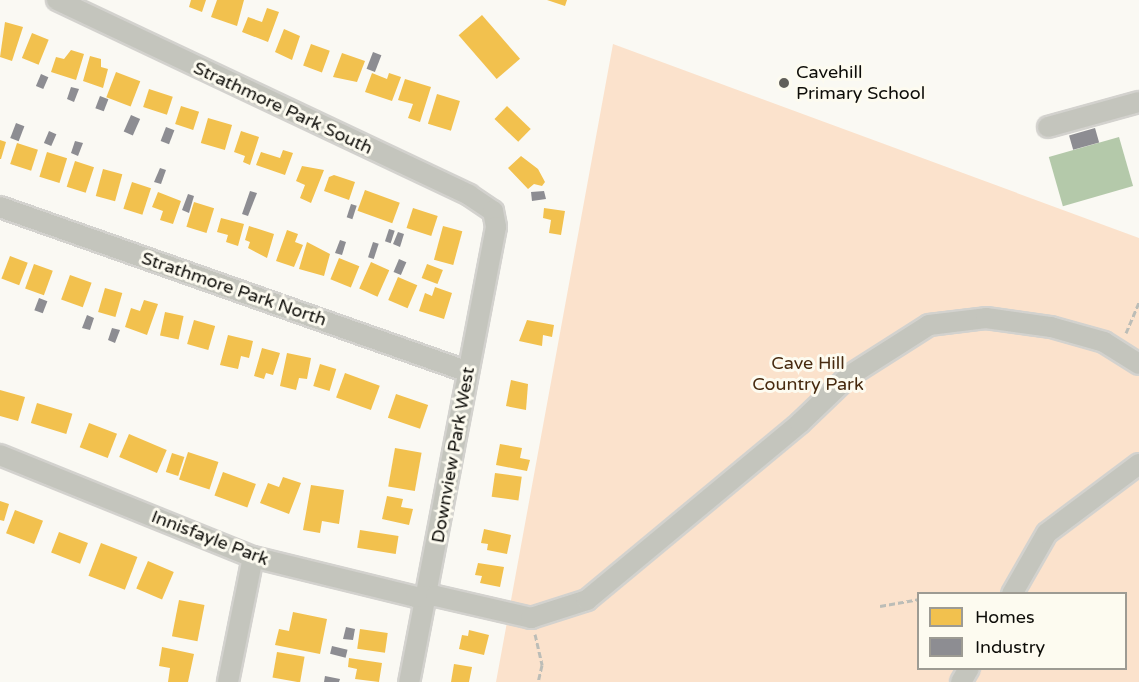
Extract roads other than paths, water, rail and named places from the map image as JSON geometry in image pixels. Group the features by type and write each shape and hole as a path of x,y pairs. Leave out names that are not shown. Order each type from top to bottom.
{"street":[{"name":"Strathmore Park South","path":"57,0 469,195 493,211 496,227"},
{"path":"1048,127 1139,102"},
{"name":"Strathmore Park North","path":"0,207 468,372"},
{"name":"Downview Park West","path":"409,682 496,227"},
{"name":"Innisfayle Park","path":"0,455 252,557 344,581 531,618 587,600 800,423 849,376 929,325 986,318 1051,327 1104,342 1139,363"},
{"path":"1013,592 1047,533 1139,464"},
{"path":"228,682 252,557"}],"place":[{"name":"Cavehill Primary School","path":"784,83"}],"park label":[{"name":"Cave Hill Country Park","path":"808,374"}]}
